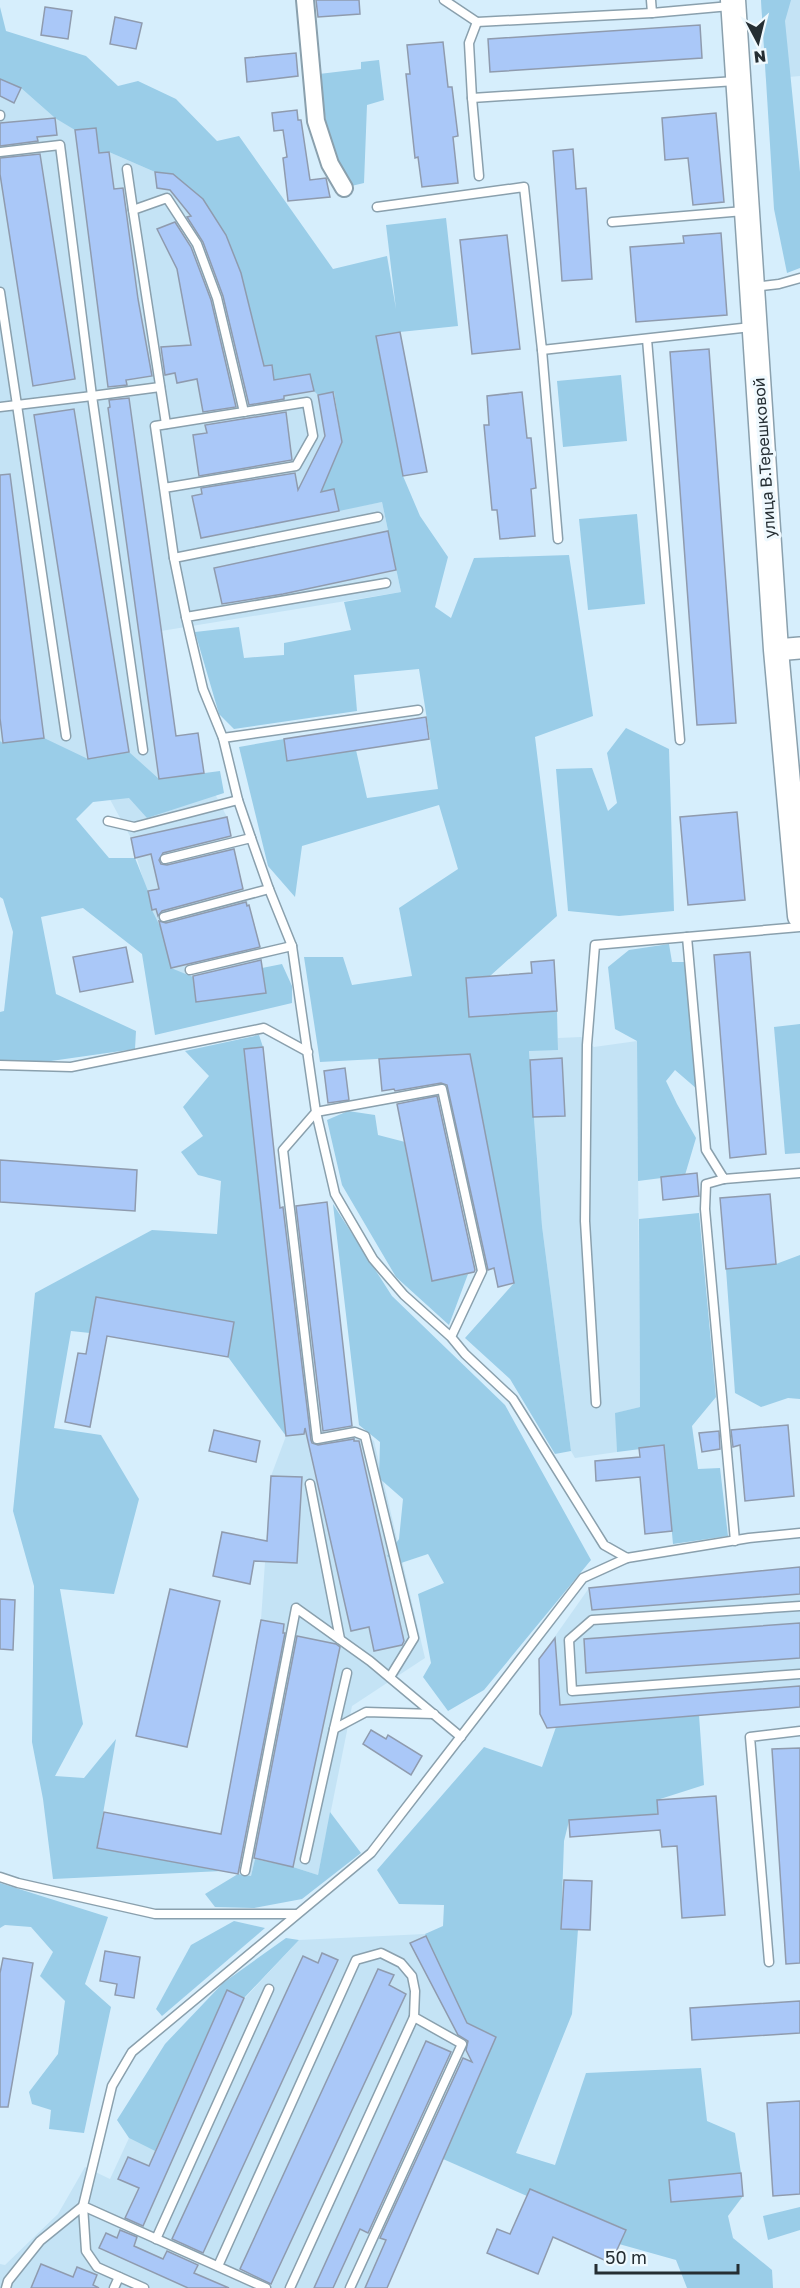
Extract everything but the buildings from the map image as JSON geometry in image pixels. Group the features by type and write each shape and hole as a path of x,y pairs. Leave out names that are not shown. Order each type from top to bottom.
{"main road":[{"name":"улица В.Терешковой","path":"733,3 755,327 788,650 800,916"}],"street":[{"path":"304,0 316,121 330,164 344,188"}],"lane":[{"path":"444,0 477,22 652,13 733,3"},
{"path":"651,0 652,13"},
{"path":"477,22 468,43 479,176"},
{"path":"472,98 739,81"},
{"path":"0,152 60,145 92,396 143,750"},
{"path":"128,169 132,210 166,424"},
{"path":"377,207 524,187 542,350 558,539"},
{"path":"132,210 166,198 197,244 217,298 244,412"},
{"path":"612,222 747,210"},
{"path":"752,287 779,284 800,278"},
{"path":"0,292 66,736"},
{"path":"542,350 755,327"},
{"path":"647,339 680,740"},
{"path":"0,407 160,387"},
{"path":"164,488 296,466 313,436 307,402 155,426 174,558 203,689 224,738 238,800 292,946 316,1112 335,1194 373,1259 404,1295 451,1337 465,1354 513,1399 604,1545 627,1558"},
{"path":"174,558 378,518"},
{"path":"186,617 386,584"},
{"path":"224,738 418,710"},
{"path":"108,821 134,827 238,800"},
{"path":"165,859 251,838"},
{"path":"164,917 269,889"},
{"path":"596,1403 585,1221 587,1045 595,945 800,927"},
{"path":"687,937 706,1150 724,1179"},
{"path":"190,970 292,946"},
{"path":"0,1065 71,1067 264,1028 308,1052"},
{"path":"390,1677 414,1638 365,1436 355,1432 317,1439 283,1150 316,1112 442,1089 482,1271 451,1337"},
{"path":"735,1540 705,1209 706,1185 724,1179 800,1173"},
{"path":"310,1484 340,1639"},
{"path":"144,2288 97,2267 86,2251 83,2206 112,2086 132,2052 370,1853 583,1578 627,1558 735,1540 800,1533"},
{"path":"800,1606 592,1620 569,1640 572,1691 800,1674"},
{"path":"245,1870 296,1608 390,1677 461,1737"},
{"path":"305,1859 347,1673"},
{"path":"334,1729 366,1712 435,1714"},
{"path":"769,1962 750,1737 800,1731"},
{"path":"0,1877 155,1914 297,1914"},
{"path":"218,2266 356,1960 381,1953 401,1963 412,1976 415,1991 414,2017 290,2288"},
{"path":"156,2239 269,1989"},
{"path":"351,2288 462,2044 414,2017"},
{"path":"83,2206 266,2288"},
{"path":"5,2283 40,2241 83,2206"},
{"path":"114,2288 119,2277"}],"shaded area":[{"path":"761,0 800,0 800,76 766,79"},
{"path":"761,0 791,0 785,21 800,172 800,268 787,273 774,209"},
{"path":"0,7 6,31 86,56 118,86 138,81 176,99 217,141 239,136 333,269 387,256 396,309 386,225 446,218 458,326 376,337 403,476 420,516 448,557 435,607 451,618 474,558 569,555 593,716 535,737 557,916 490,976 466,978 469,1017 557,1011 558,1050 529,1051 542,1226 571,1451 555,1454 510,1379 465,1338 514,1283 470,1054 320,1062 304,957 343,957 352,985 412,976 399,908 458,869 439,805 302,846 295,897 268,866 239,747 284,739 287,761 356,750 367,798 438,789 419,669 354,675 357,711 234,729 219,714 195,632 239,627 244,658 284,655 284,643 351,630 344,602 401,592 382,502 339,511 334,489 321,492 342,442 334,392 318,395 314,391 309,374 274,380 272,365 264,366 203,199 173,174 155,172 109,152 99,153 95,128 75,130 55,118 21,88 0,79"},
{"path":"379,60 384,100 367,105 364,183 347,187 332,162 319,74 361,69 361,62"},
{"path":"0,79 21,88 55,118 96,128 109,152 155,172 173,174 203,199 272,365 310,374 314,391 333,392 342,442 322,492 334,489 339,510 382,502 401,592 161,631 176,736 198,733 204,773 227,817 243,890 260,945 266,993 196,1002 171,968 161,928 152,910 131,838 88,759 0,741"},
{"path":"621,375 627,441 563,447 557,381"},
{"path":"637,514 645,604 588,610 579,519"},
{"path":"626,728 669,749 674,911 619,916 568,911 556,769 592,768 608,811 617,803 607,753"},
{"path":"44,738 88,759 129,752 159,779 220,771 224,793 147,818 129,798 93,802 76,819 109,858 135,858 148,891 152,910 161,928 171,968 193,977 196,1002 266,993 262,968 282,964 292,986 292,1003 155,1035 142,954 83,908 41,917 56,994 136,1031 135,1049 44,1062 0,1060 0,1012 4,1011 13,932 3,899 0,897 0,741 3,743"},
{"path":"669,944 672,962 685,962 697,1089 675,1070 666,1081 696,1138 685,1175 638,1181 637,1041 615,1029 608,967 629,950"},
{"path":"800,1024 800,1153 785,1154 774,1027"},
{"path":"259,1035 263,1047 244,1050 286,1436 228,1357 234,1322 96,1297 90,1333 71,1331 54,1428 101,1435 139,1499 114,1594 60,1589 83,1724 55,1776 84,1778 116,1739 97,1848 222,1871 53,1879 43,1799 32,1742 34,1586 13,1511 35,1293 152,1230 217,1234 221,1181 198,1175 181,1152 203,1136 183,1107 209,1076 185,1051"},
{"path":"581,1037 594,1047 637,1041 640,1407 616,1413 617,1452 575,1458 571,1451 542,1226 529,1050 558,1050 558,1038"},
{"path":"263,1047 281,1208 327,1202 352,1425 374,1441 425,1658 352,1706 318,1875 255,1859 251,1876 222,1871 228,1836 221,1834 261,1620 271,1476 286,1436 244,1049"},
{"path":"348,1111 375,1115 378,1135 405,1142 432,1281 468,1274 449,1325 396,1277 342,1185 327,1120"},
{"path":"333,1204 392,1296 505,1405 591,1560 484,1690 448,1711 423,1677 431,1663 418,1594 444,1583 428,1554 398,1564 387,1556 399,1539 403,1499 379,1478 380,1442 359,1425"},
{"path":"699,1213 716,1397 692,1426 698,1469 720,1468 728,1536 673,1544 664,1446 617,1452 615,1413 640,1407 639,1219"},
{"path":"800,1255 800,1399 788,1398 761,1407 735,1393 726,1269 776,1264"},
{"path":"800,1567 800,1707 547,1728 540,1715 539,1659 589,1588"},
{"path":"699,1715 704,1785 657,1800 658,1814 569,1821 564,1841 561,1928 578,1929 572,2014 516,2153 555,2165 586,2073 701,2068 707,2121 735,2133 741,2173 670,2180 671,2202 743,2196 728,2216 733,2238 772,2270 773,2288 687,2288 676,2260 619,2244 625,2229 530,2189 527,2196 443,2159 496,2037 467,2023 425,1934 443,1926 444,1905 399,1904 377,1870 484,1747 542,1767 556,1727"},
{"path":"330,1812 361,1853 302,1899 254,1908 215,1907 205,1894 238,1874 251,1876 255,1859 318,1875"},
{"path":"0,1883 108,1917 85,1984 111,2007 84,2133 49,2129 51,2110 32,2104 29,2092 58,2054 65,2001 40,1976 53,1952 31,1927 5,1925 0,1928"},
{"path":"234,1921 265,1928 162,2016 156,2009 191,1945"},
{"path":"425,1934 467,2023 496,2037 387,2288 0,2288 0,2264 5,2265 58,2214 85,2167 110,2179 129,2138 155,2151 227,1990 245,1998 299,1940"},
{"path":"286,1938 299,1940 244,1998 227,1990 155,2151 129,2138 117,2120 165,2044 223,1983"},
{"path":"800,2207 800,2230 768,2240 763,2216"}]}
